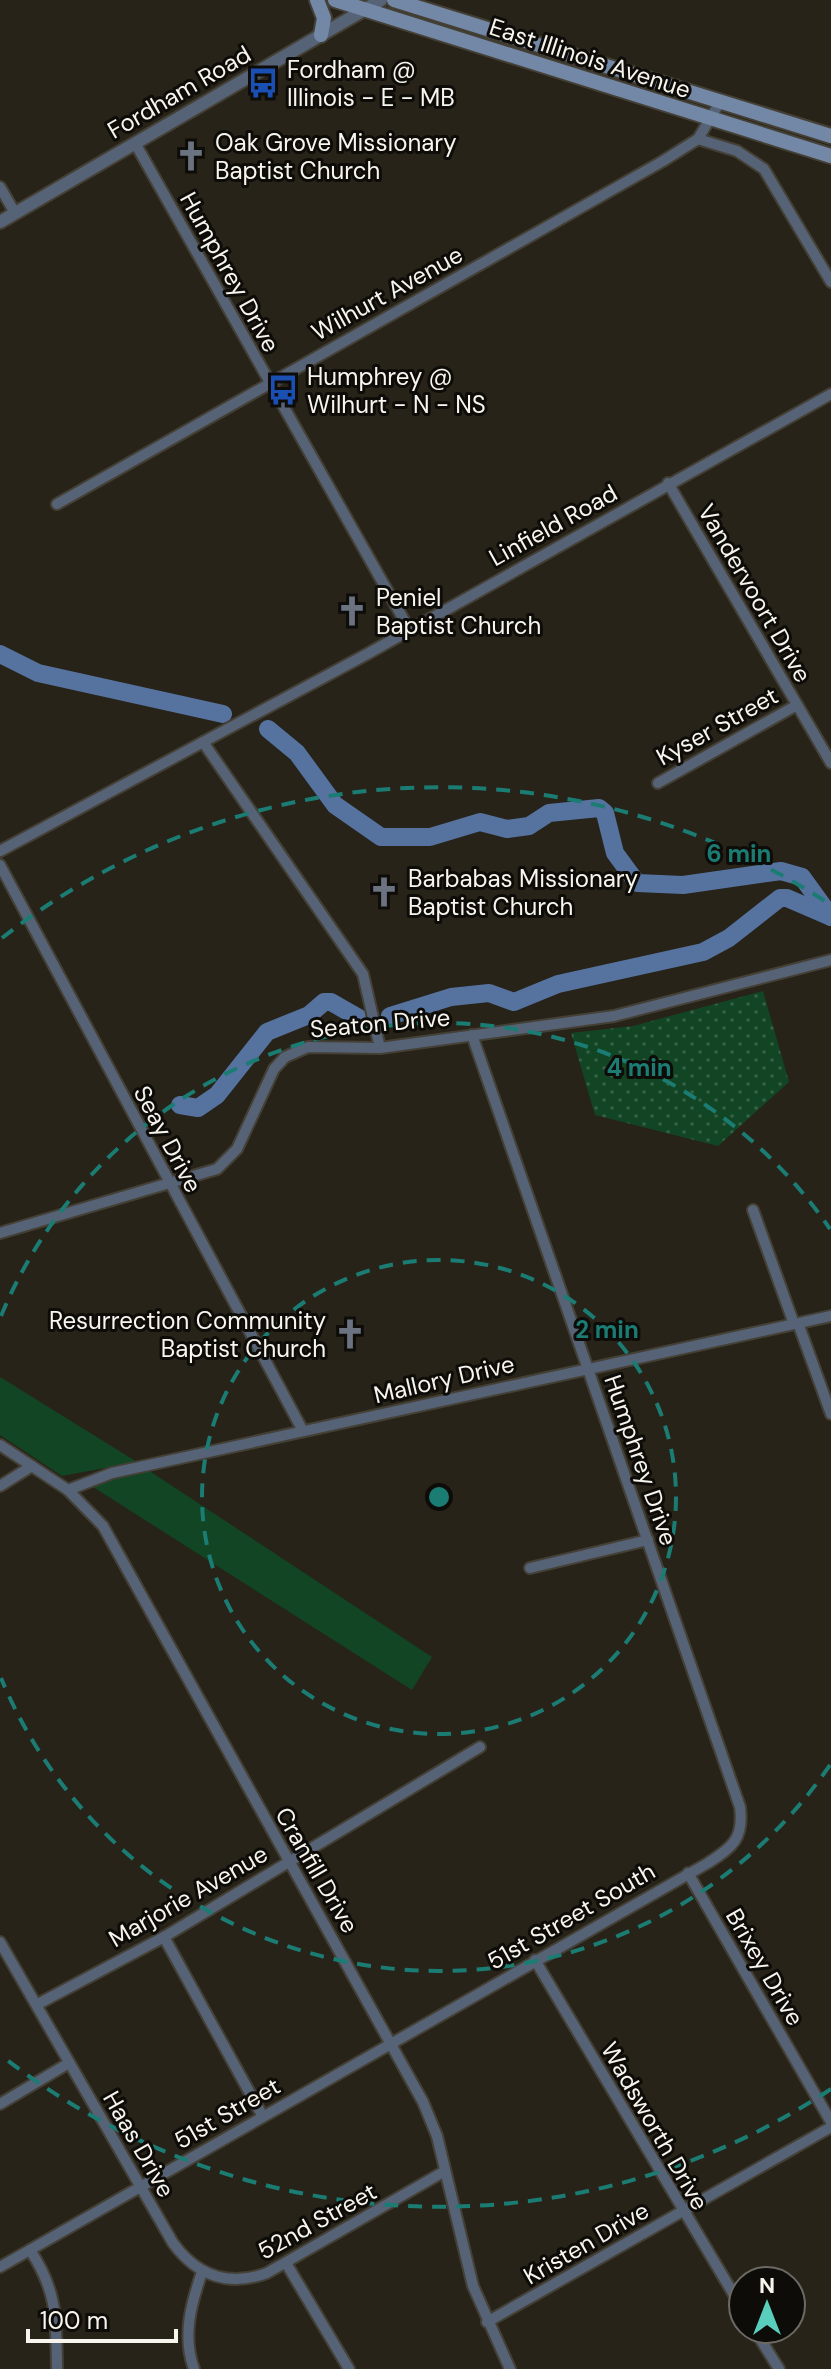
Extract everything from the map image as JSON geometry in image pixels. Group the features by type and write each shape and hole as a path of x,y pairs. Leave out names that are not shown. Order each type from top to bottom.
{"main road":[{"path":"317,0 324,18 321,35"},
{"name":"East Illinois Avenue","path":"335,0 831,156"},
{"name":"East Illinois Avenue","path":"394,0 831,136"}],"street":[{"name":"Fordham Road","path":"0,222 381,0"},
{"name":"Wilhurt Avenue","path":"57,504 698,139 720,102"},
{"path":"698,139 737,151 764,169 831,282"},
{"name":"Humphrey Drive","path":"135,143 409,629"},
{"path":"0,187 15,213"},
{"name":"Linfield Road","path":"0,851 831,395"},
{"name":"Vandervoort Drive","path":"668,483 831,763"},
{"name":"Kyser Street","path":"658,783 797,705"},
{"path":"203,742 363,974 380,1048"},
{"name":"Seay Drive","path":"0,865 303,1431"},
{"name":"Seaton Drive","path":"0,1233 217,1169 237,1149 266,1083 285,1057 308,1047 380,1048 647,1010 831,960"},
{"name":"Humphrey Drive","path":"472,1035 740,1807"},
{"path":"753,1210 831,1414"},
{"name":"Mallory Drive","path":"68,1490 112,1473 831,1316"},
{"name":"Cranfill Drive","path":"0,1445 68,1490 92,1512 114,1543 287,1861 392,2040 423,2102 445,2171 464,2257 487,2322 510,2369"},
{"path":"0,1486 32,1466"},
{"path":"530,1568 648,1540"},
{"name":"Marjorie Avenue","path":"38,2004 164,1937 480,1747"},
{"name":"51st Street South","path":"392,2040 734,1846 741,1835 740,1807"},
{"name":"Brixey Drive","path":"688,1873 831,2125"},
{"path":"164,1937 262,2115"},
{"name":"Haas Drive","path":"1,1946 38,2004 140,2187 185,2260 202,2272"},
{"name":"Wadsworth Drive","path":"535,1960 727,2284"},
{"name":"51st Street","path":"0,2267 392,2040"},
{"path":"0,2104 69,2063"},
{"name":"Kristen Drive","path":"487,2322 831,2125"},
{"name":"52nd Street","path":"202,2272 229,2280 249,2280 286,2263 445,2171"},
{"path":"30,2250 47,2275 54,2297 57,2369"},
{"path":"286,2263 349,2369"},
{"path":"194,2369 188,2340 190,2308 202,2272"},
{"path":"764,2345 779,2369"}],"green space":[{"path":"763,991 789,1082 718,1146 595,1115 571,1033 633,1026"},
{"path":"0,1377 137,1462 62,1476 0,1435"},
{"path":"148,1470 432,1657 412,1690 90,1485"}],"waterway":[{"path":"0,654 38,673 223,714"},
{"path":"268,729 297,753 335,805 381,837 430,837 480,822 507,829 529,826 549,813 599,808 605,813 615,853 637,883 683,885 781,871 802,877 831,917"},
{"path":"390,1016 451,997 489,993 514,1002 558,984 703,952 729,938 780,898 787,898 831,917"},
{"path":"180,1105 198,1108 217,1095 267,1032 309,1015 324,1002 331,1002 359,1018"}],"place":[{"name":"Fordham @ Illinois - E - MB","path":"263,83"},
{"name":"Oak Grove Missionary Baptist Church","path":"191,156"},
{"name":"Humphrey @ Wilhurt - N - NS","path":"283,390"},
{"name":"Peniel Baptist Church","path":"352,611"},
{"name":"Barbabas Missionary Baptist Church","path":"384,892"},
{"name":"Resurrection Community Baptist Church","path":"350,1334"}]}
